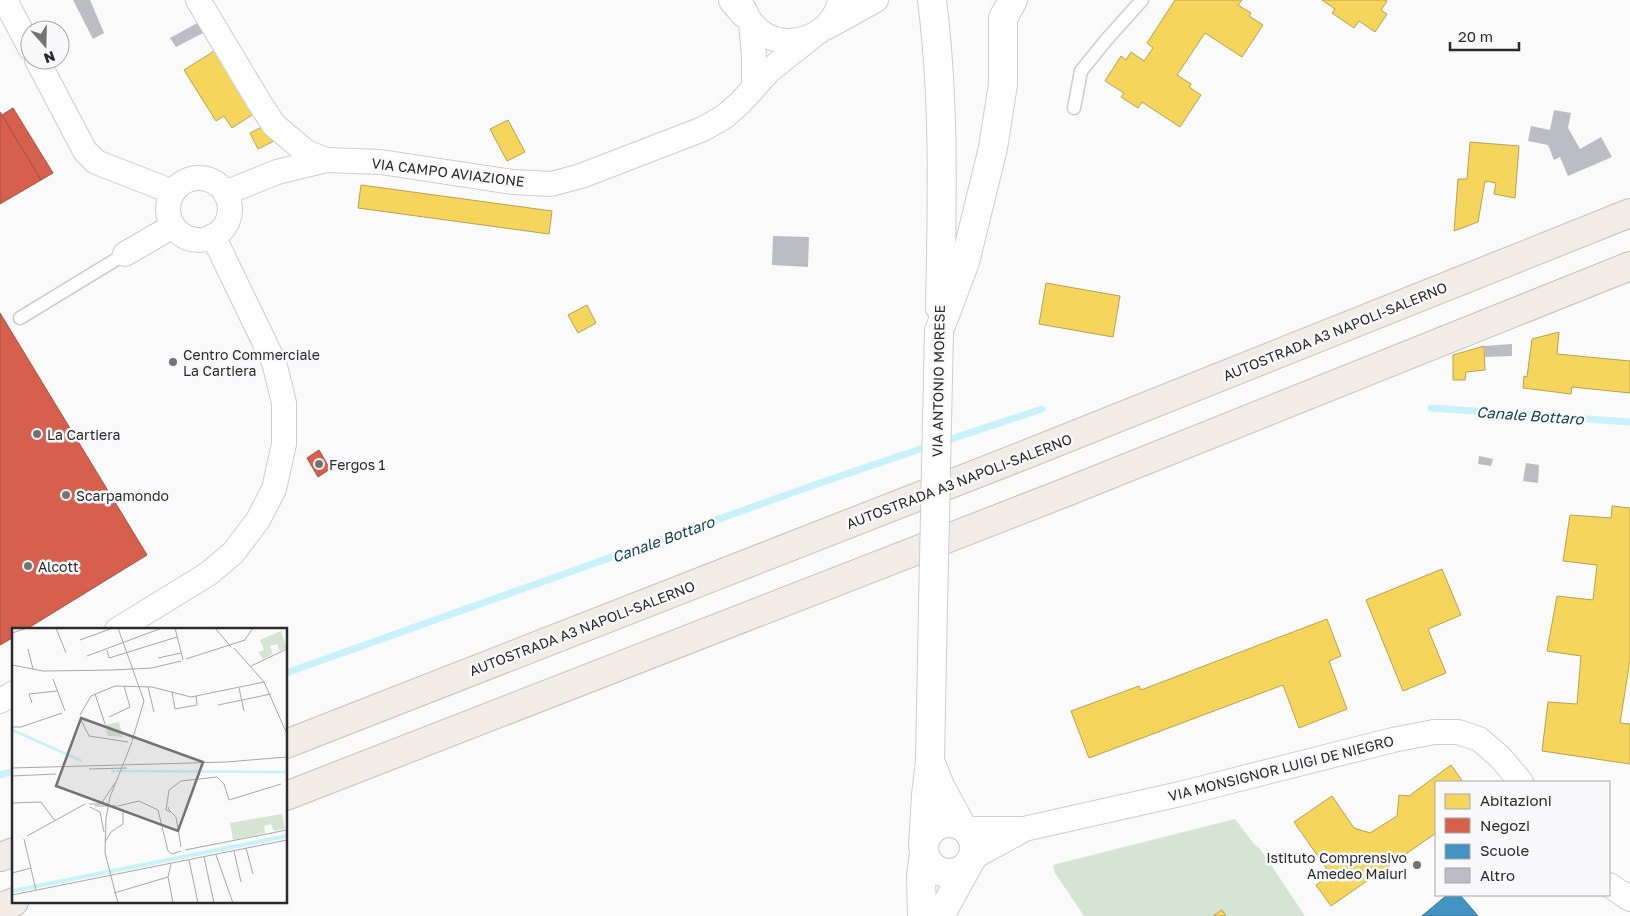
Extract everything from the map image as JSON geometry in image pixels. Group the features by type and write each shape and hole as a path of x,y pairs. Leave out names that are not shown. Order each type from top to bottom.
{"highway":[{"name":"AUTOSTRADA A3 NAPOLI-SALERNO","path":"288,743 1018,458 1630,213"},
{"path":"288,795 1064,493 1630,266"},
{"path":"0,857 12,853"},
{"path":"0,908 12,903"}],"street":[{"path":"4,0 20,30"},
{"name":"VIA CAMPO AVIAZIONE","path":"198,0 274,125 306,152 326,160 381,162 513,182 551,184 581,176 702,129 724,117 783,59 820,31"},
{"path":"820,31 834,17 840,0"},
{"path":"742,9 762,33 774,39 787,41 801,40 876,0"},
{"path":"939,331 964,262 993,148 1003,84 1003,18 1013,0"},
{"name":"VIA ANTONIO MORESE","path":"922,916 921,875 930,761 942,222 941,105 932,3"},
{"path":"742,9 754,56 754,87"},
{"path":"42,70 85,151 96,162 173,192"},
{"path":"225,193 277,172 326,160"},
{"path":"200,178 210,180 219,185 225,193 229,202 230,212 222,230 213,236 204,240 194,240 184,237 173,226 168,212 168,201 173,192 184,182 200,178"},
{"path":"125,254 173,226"},
{"path":"120,628 208,574 233,553 258,520 274,489 284,444 284,403 274,362 213,236"},
{"path":"0,701 12,693"},
{"name":"VIA MONSIGNOR LUIGI DE NIEGRO","path":"1024,830 1180,794 1393,740 1434,732 1458,732 1479,739 1500,757 1520,781"},
{"name":"VIA ANTONIO MORESE","path":"930,761 940,786 963,827 972,837 974,851 970,862"},
{"name":"VIA ANTONIO MORESE","path":"923,850 925,837 937,825 953,822 963,827"},
{"path":"963,827 1024,830"},
{"path":"923,850 932,867 946,873 962,870 970,862 1024,830"},
{"path":"940,916 970,862"},
{"path":"1610,886 1630,899"}],"lane":[{"path":"1074,108 1081,71 1106,39 1142,0"},
{"path":"20,318 125,254"}],"green space":[{"path":"1235,819 1254,844 1261,850 1305,916 1084,916 1055,873 1053,865"}],"building: Abitazioni":[{"path":"1175,0 1242,0 1238,5 1251,13 1249,16 1263,25 1242,57 1205,33 1177,75 1191,84 1189,87 1201,95 1180,127 1142,102 1138,108 1121,97 1124,93 1105,81 1121,56 1126,60 1131,52 1144,61 1153,48 1147,43"},
{"path":"1322,0 1385,0 1387,1 1381,10 1387,14 1375,32 1359,21 1354,28 1332,13 1335,9"},
{"path":"219,48 258,111 232,128 224,116 216,121 184,70"},
{"path":"508,120 525,152 507,161 490,129"},
{"path":"266,125 274,141 258,149 250,133"},
{"path":"1470,142 1519,146 1515,198 1494,194 1496,183 1485,181 1478,222 1454,231 1458,179 1467,179"},
{"path":"361,185 552,211 549,234 358,208"},
{"path":"1046,283 1120,296 1113,337 1039,324"},
{"path":"587,305 596,323 578,333 568,315"},
{"path":"1559,332 1557,354 1630,361 1630,393 1572,387 1571,394 1523,388 1524,376 1527,377 1532,339"},
{"path":"1484,346 1485,370 1466,372 1465,380 1453,380 1453,355"},
{"path":"1612,506 1630,508 1630,660 1620,723 1630,724 1630,764 1542,751 1548,702 1577,704 1581,656 1547,651 1557,596 1593,600 1597,565 1563,561 1570,515 1611,518"},
{"path":"1442,569 1461,615 1428,629 1446,673 1403,691 1366,600"},
{"path":"1327,619 1341,656 1329,661 1347,709 1299,728 1283,685 1089,758 1071,711 1139,686 1141,690"},
{"path":"1451,765 1462,781 1435,781 1435,834 1331,906 1316,885 1331,875 1294,822 1332,796 1354,828 1370,833 1397,816 1399,795 1409,796"},
{"path":"1222,910 1226,916 1213,916"}],"building: Negozi":[{"path":"13,108 53,173 41,180 2,115"},
{"path":"0,112 41,180 0,204"},
{"name":"La Cartiera","path":"0,313 147,555 28,628 12,628 12,638 0,645"},
{"name":"Fergos 1","path":"319,450 330,469 318,477 307,458"}],"building: Scuole":[{"path":"1446,896 1461,896 1478,916 1422,916"}],"building: Altro":[{"path":"73,0 90,0 104,33 93,39"},
{"path":"201,21 207,31 176,47 170,38"},
{"path":"1554,110 1571,113 1568,128 1580,149 1601,137 1612,157 1568,176 1560,157 1554,160 1548,145 1528,141 1531,126 1550,130"},
{"path":"773,236 809,237 808,267 772,265"},
{"path":"1512,344 1512,356 1485,357 1484,346"},
{"path":"1479,456 1493,459 1491,466 1478,464"},
{"path":"1526,463 1539,465 1538,483 1523,481"}],"waterway":[{"name":"Canale Bottaro","path":"1431,408 1630,422"},
{"name":"Canale Bottaro","path":"942,442 1042,409"},
{"name":"Canale Bottaro","path":"288,672 929,446"},
{"name":"Canale Bottaro","path":"0,775 12,772"}],"place":[{"name":"Centro Commerciale La Cartiera","path":"173,362"},
{"name":"La Cartiera","path":"37,434"},
{"name":"Fergos 1","path":"319,464"},
{"name":"Scarpamondo","path":"66,495"},
{"name":"Alcott","path":"28,566"},
{"name":"Istituto Comprensivo Amedeo Maiuri","path":"1417,865"}]}
